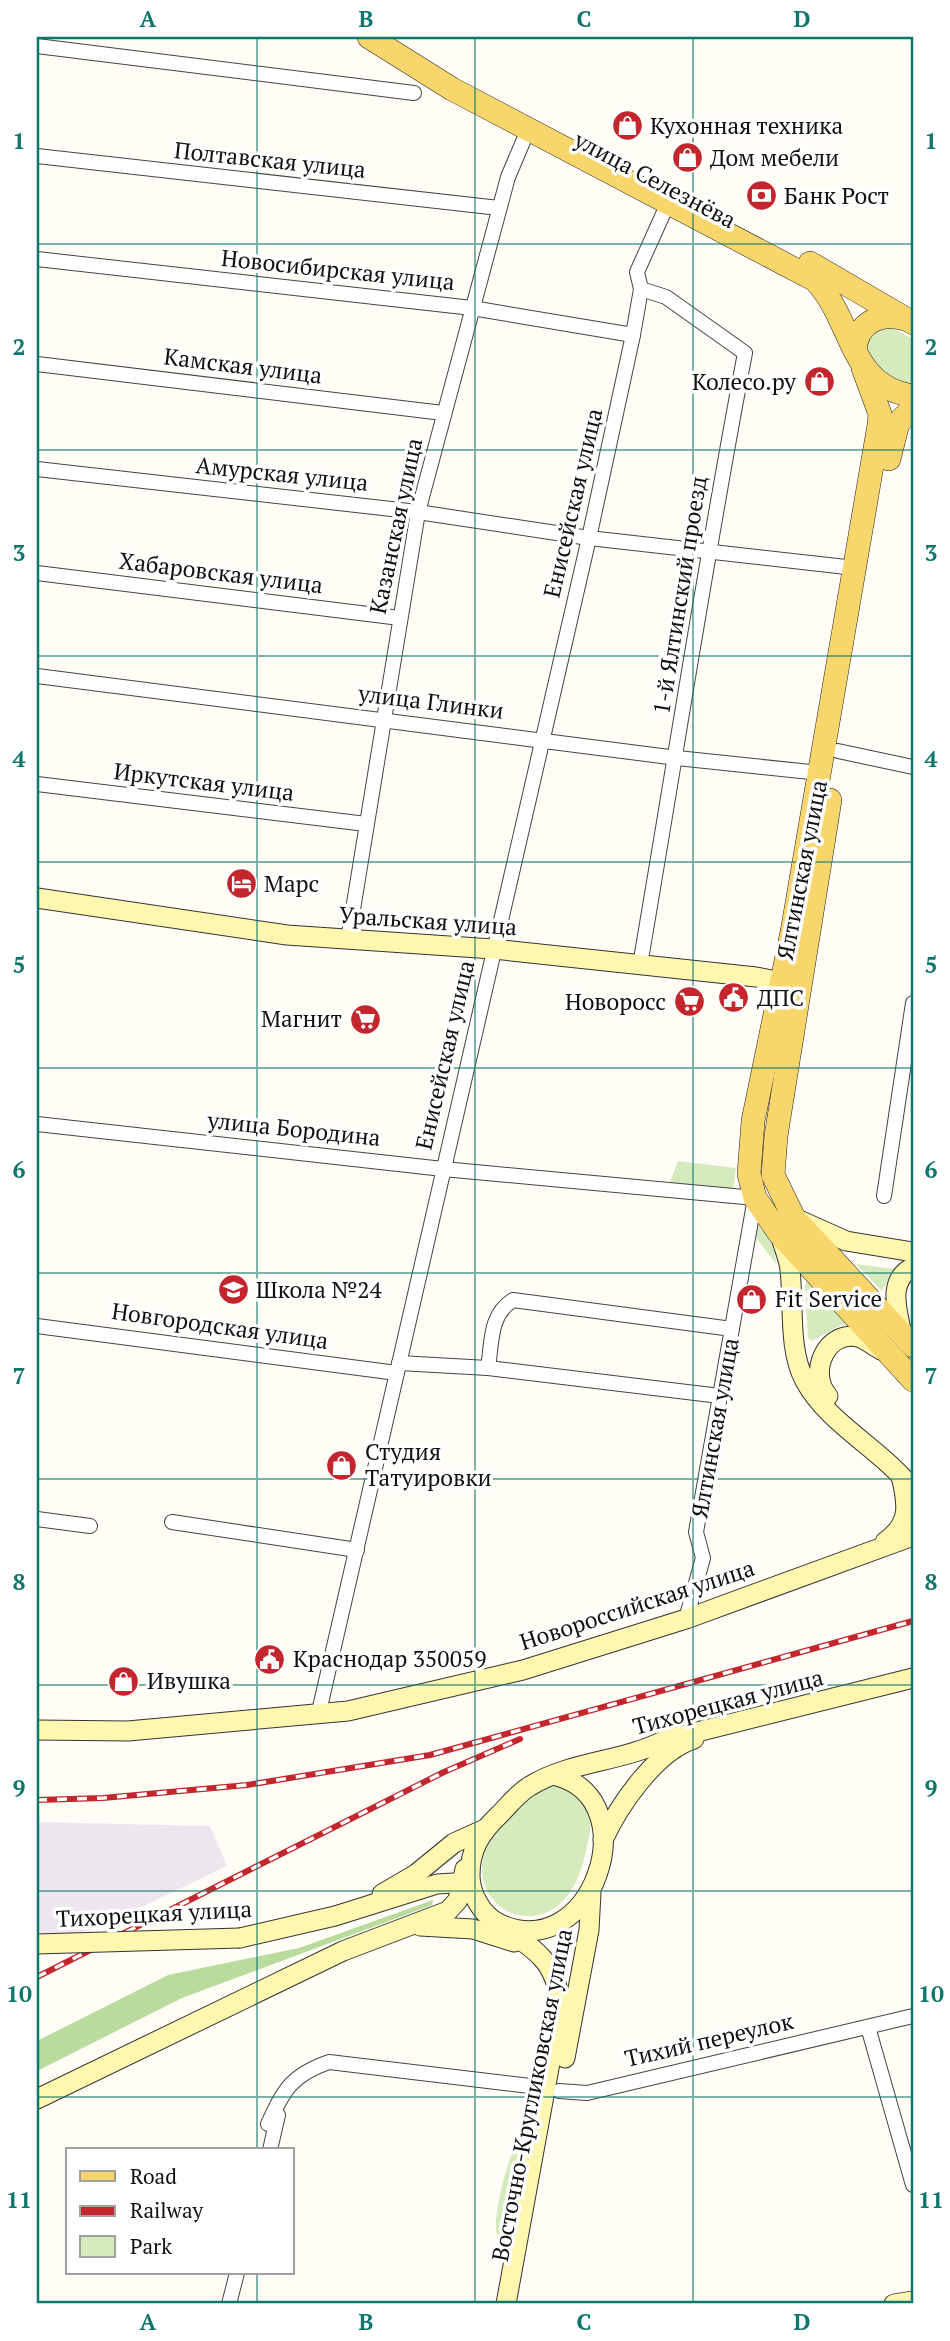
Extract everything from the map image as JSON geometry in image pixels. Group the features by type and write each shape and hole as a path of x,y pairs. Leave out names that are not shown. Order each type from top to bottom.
{"main road":[{"name":"улица Селезнёва","path":"369,37 452,89 815,280 830,297 859,359"},
{"name":"улица Селезнёва","path":"397,37 457,74 820,269 909,321"},
{"path":"909,321 888,317 871,320 860,331 859,359 887,389 913,396"},
{"name":"Ялтинская улица","path":"755,1198 749,1174 752,1121 792,932 879,425 880,414 859,359"},
{"name":"Ялтинская улица","path":"787,1226 774,1175 776,1136 893,433 898,423 913,408"},
{"name":"Уральская улица","path":"37,898 235,930 493,949 780,981"},
{"path":"780,981 787,983 792,990 798,1011"},
{"path":"755,1198 908,1340"},
{"path":"787,1226 846,1241 913,1252"},
{"path":"787,1226 913,1380"},
{"path":"787,1226 796,1350 803,1378 820,1403 907,1475 913,1490"},
{"path":"908,1340 897,1280 902,1272 913,1267"},
{"path":"873,1447 823,1391 817,1377 821,1357 832,1344 845,1338 861,1338 891,1356"},
{"path":"876,1549 900,1532 906,1508 907,1475"},
{"name":"Новороссийская улица","path":"37,1730 128,1731 318,1716 523,1670 685,1619 913,1536"},
{"name":"Тихорецкая улица","path":"556,1776 649,1748 665,1740 913,1678"},
{"name":"Тихорецкая улица","path":"603,1840 631,1793 652,1769 688,1741 913,1687"},
{"path":"37,2099 343,1951 448,1911 468,1892 480,1836 528,1787 556,1776 577,1782 590,1795 598,1811 603,1840 591,1893 573,1914 542,1928 519,1930 490,1918 468,1892"},
{"name":"Тихорецкая улица","path":"354,1910 416,1874 454,1843 480,1836"},
{"name":"Тихорецкая улица","path":"37,1944 240,1938 354,1910 437,1884 454,1883 468,1892"},
{"name":"Восточно-Кругликовская улица","path":"506,2304 589,1930 591,1893"},
{"path":"414,1926 490,1918"},
{"name":"Восточно-Кругликовская улица","path":"490,1918 548,1964 559,1992 553,2090 518,2304"},
{"path":"414,1926 472,1930 533,1950"},
{"path":"894,2304 913,2301"}],"street":[{"path":"37,46 414,93"},
{"name":"Казанская улица","path":"348,940 418,513 499,208 508,177 528,130"},
{"name":"Полтавская улица","path":"37,156 499,208"},
{"name":"Енисейская улица","path":"318,1716 589,538 633,335 641,289 637,272 668,204"},
{"name":"Новосибирская улица","path":"37,259 472,308 633,335"},
{"name":"1-й Ялтинский проезд","path":"640,965 677,758 708,549 745,354 666,297 641,289"},
{"name":"Камская улица","path":"37,364 443,413"},
{"name":"Амурская улица","path":"37,469 418,513 589,538 708,549 855,568"},
{"name":"Хабаровская улица","path":"37,573 400,618"},
{"name":"улица Глинки","path":"37,676 677,758 820,773"},
{"path":"838,751 913,767"},
{"name":"Иркутская улица","path":"37,784 366,824"},
{"path":"884,1196 913,1003"},
{"name":"улица Бородина","path":"37,1124 443,1169 755,1198"},
{"name":"Ялтинская улица","path":"685,1619 703,1558 696,1532 755,1198"},
{"path":"488,1368 494,1322 502,1307 513,1300 732,1329"},
{"name":"Новгородская улица","path":"37,1326 398,1368 488,1368 720,1396"},
{"path":"37,1519 90,1527"},
{"path":"172,1522 357,1550"},
{"name":"Тихий переулок","path":"282,2093 304,2071 329,2062 587,2093 913,2016"},
{"path":"868,2027 913,2185"},
{"path":"268,2124 282,2093"},
{"path":"270,2148 282,2093"},
{"path":"229,2304 237,2274"}],"shaded area":[{"path":"37,1822 210,1826 227,1866 102,1926 80,1933 37,1933"}],"green space":[{"path":"877,326 892,328 913,339 913,388 899,386 867,360 865,336"},
{"path":"678,1161 736,1168 733,1192 669,1184"},
{"path":"756,1222 772,1244 777,1265 754,1235"},
{"path":"856,1264 894,1269 882,1291"},
{"path":"807,1281 845,1323 812,1341 808,1338"},
{"path":"548,1784 571,1787 585,1806 590,1828 584,1859 572,1890 554,1908 535,1916 515,1914 498,1905 486,1889 482,1868 488,1844 507,1819"},
{"path":"433,1900 432,1905 182,1998 37,2071 37,2041 168,1975 299,1948"},
{"path":"524,2132 530,2134 508,2247 496,2232 496,2219 508,2164"}],"railway":[{"path":"37,1800 103,1798 247,1785 430,1755 913,1621"},
{"path":"37,1977 444,1772 520,1739"}],"place":[{"name":"Кухонная техника","path":"627,126"},
{"name":"Дом мебели","path":"687,158"},
{"name":"Банк Рост","path":"761,196"},
{"name":"Колесо.ру","path":"819,382"},
{"name":"Марс","path":"241,884"},
{"name":"ДПС","path":"734,998"},
{"name":"Новоросс","path":"689,1002"},
{"name":"Магнит","path":"365,1019"},
{"name":"Школа №24","path":"233,1290"},
{"name":"Fit Service","path":"752,1299"},
{"name":"Студия Татуировки","path":"342,1465"},
{"name":"Краснодар 350059","path":"270,1659"},
{"name":"Ивушка","path":"124,1681"}]}
